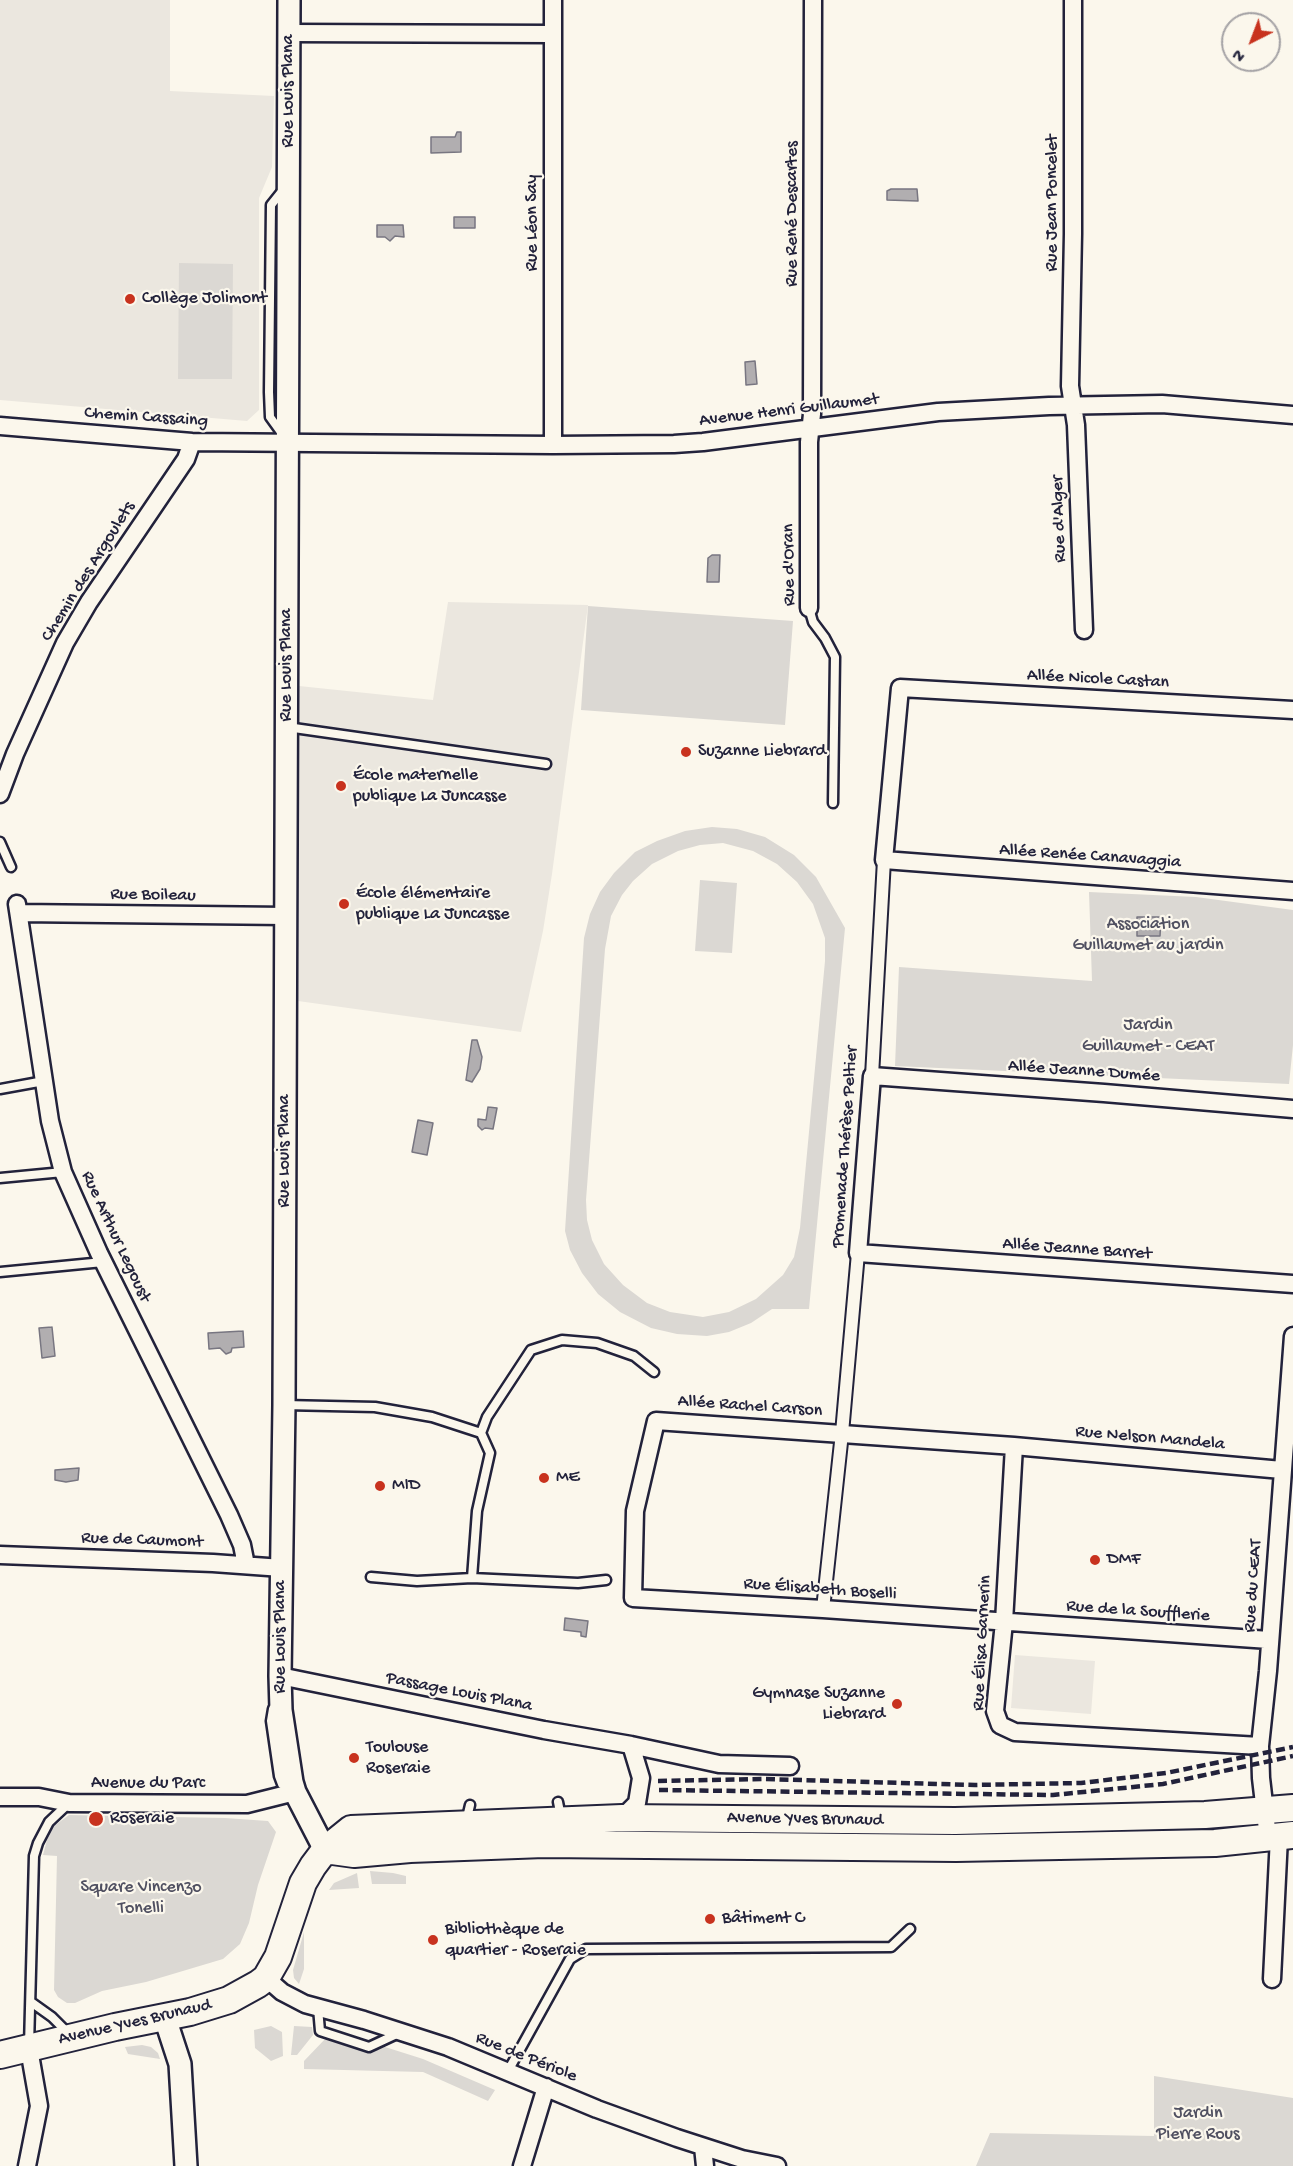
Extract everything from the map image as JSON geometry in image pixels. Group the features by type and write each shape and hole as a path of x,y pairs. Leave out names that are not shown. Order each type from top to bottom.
{"main road":[{"name":"Avenue Yves Brunaud","path":"0,2055 115,2027 165,2018 229,2000 266,1978 278,1957 303,1883 325,1850 351,1829 468,1814 560,1811 622,1818 955,1821 1205,1815 1293,1809"},
{"name":"Avenue Yves Brunaud","path":"325,1850 354,1854 410,1849 544,1844 956,1848 1215,1843 1280,1837"}],"street":[{"name":"Rue Louis Plana","path":"290,0 284,1405 280,1676 281,1710 295,1792 325,1850"},
{"name":"Rue Léon Say","path":"553,0 553,446"},
{"name":"Rue René Descartes","path":"810,428 812,414 813,0"},
{"name":"Rue Jean Poncelet","path":"1073,0 1073,234 1070,386 1074,406"},
{"path":"290,33 552,34"},
{"name":"Avenue Henri Guillaumet","path":"289,443 553,446 674,444 938,412 1074,406 1162,404 1293,415"},
{"name":"Rue d'Alger","path":"1074,406 1084,630"},
{"name":"Chemin Cassaing","path":"0,426 192,442 289,443"},
{"name":"Rue d'Oran","path":"809,608 810,428"},
{"name":"Chemin des Argoulets","path":"0,794 15,754 65,643 89,602 186,459 192,442"},
{"name":"Allée Nicole Castan","path":"900,688 1293,710"},
{"name":"Promenade Thérèse Peltier","path":"823,1609 858,1253 872,1076 884,860 900,688"},
{"name":"Allée Renée Canavaggia","path":"884,860 1293,891"},
{"name":"Rue Boileau","path":"18,909 286,916"},
{"name":"Rue Arthur Legoust","path":"18,909 50,1121 63,1172 104,1262 243,1545 246,1565"},
{"name":"Allée Jeanne Dumée","path":"872,1076 1293,1109"},
{"name":"Allée Jeanne Barret","path":"858,1253 1293,1284"},
{"name":"Rue du CEAT","path":"1272,1979 1280,1837 1265,1811 1260,1746 1286,1460 1293,1339"},
{"name":"Allée Rachel Carson","path":"633,1598 635,1511 656,1421 1014,1446"},
{"name":"Rue Nelson Mandela","path":"1014,1446 1286,1460"},
{"name":"Rue Élisa Garnerin","path":"1014,1446 1004,1622 995,1712 1000,1725 1015,1732 1260,1746"},
{"name":"Rue de Caumont","path":"0,1555 282,1568"},
{"name":"Rue Élisabeth Boselli","path":"633,1598 1004,1622"},
{"name":"Rue de la Soufflerie","path":"1004,1622 1269,1640"},
{"name":"Passage Louis Plana","path":"280,1676 719,1764 790,1766"},
{"path":"622,1818 637,1803 641,1778 631,1745"},
{"name":"Avenue du Parc","path":"0,1797 39,1797 69,1803 246,1804 295,1792"},
{"name":"Rue de Périole","path":"266,1978 282,1992 318,2008 402,2032 508,2071 597,2109 703,2147 741,2159 777,2166"},
{"path":"165,2018 180,2064 186,2166"},
{"path":"27,2166 39,2106 29,2049"},
{"path":"522,2166 546,2087"},
{"path":"703,2147 705,2166"}],"lane":[{"name":"Rue d'Oran","path":"809,608 813,622 835,657 833,803"},
{"path":"287,727 546,764"},
{"path":"0,842 11,867"},
{"path":"0,1089 44,1081"},
{"path":"0,1179 63,1172"},
{"path":"0,1272 104,1262"},
{"path":"472,1578 477,1511 490,1453 481,1433 487,1417 531,1350 562,1340 597,1343 634,1356 654,1372"},
{"path":"284,1405 375,1407 432,1417 481,1433"},
{"path":"371,1577 417,1581 472,1578 578,1583 606,1580"},
{"path":"29,2049 34,1856 49,1822 69,1803"},
{"path":"508,2071 570,1959 586,1949 891,1947 910,1929"},
{"path":"31,2002 52,2017 73,2037"},
{"path":"318,2008 320,2031 369,2047 402,2032"}],"shaded area":[{"name":"Collège Jolimont","path":"0,0 170,0 170,91 274,96 272,167 259,198 259,410 247,421 0,400"},
{"path":"457,132 461,132 461,152 431,153 431,137 455,137"},
{"path":"917,189 918,201 887,200 887,191"},
{"path":"454,217 475,217 475,228 454,228"},
{"path":"377,225 403,225 404,237 395,236 390,241 385,237 377,237"},
{"path":"755,361 757,384 746,385 745,362"},
{"path":"712,555 720,555 719,582 707,582 708,558"},
{"path":"448,602 588,605 552,874 543,931 521,1032 298,1001 299,686 433,700"},
{"path":"1137,917 1161,917 1160,936 1137,936"},
{"path":"472,1040 477,1040 482,1057 480,1069 472,1082 466,1080"},
{"path":"488,1107 497,1108 493,1129 482,1130 478,1126 478,1119 486,1120"},
{"path":"418,1120 433,1123 427,1155 412,1152"},
{"path":"52,1327 55,1356 42,1358 39,1328"},
{"path":"243,1331 244,1347 232,1348 231,1352 226,1354 220,1348 209,1349 208,1333"},
{"path":"79,1468 78,1480 66,1482 55,1480 55,1470"},
{"path":"565,1618 588,1621 586,1637 581,1636 581,1632 564,1630"},
{"path":"1015,1655 1095,1661 1091,1714 1011,1708"}],"green space":[{"path":"179,263 233,264 232,379 178,379"},
{"path":"588,606 793,621 785,725 581,710"},
{"path":"712,827 737,829 765,837 794,855 816,877 845,928 809,1309 772,1309 751,1323 729,1332 707,1336 677,1334 651,1328 620,1312 598,1294 582,1273 570,1250 565,1231 584,938 590,914 600,892 614,873 635,852 685,831","holes":["723,843 753,851 777,864 797,882 813,904 825,938 825,961 800,1228 794,1257 783,1275 756,1299 729,1312 703,1317 670,1312 647,1303 623,1285 604,1264 592,1240 587,1220 586,1200 605,949 611,916 622,895 633,881 652,864 678,851 700,845"]},
{"path":"700,880 737,883 732,953 695,951"},
{"path":"1089,892 1196,897 1293,910 1293,1045 1289,1084 895,1066 899,967 1092,981"},
{"name":"Square Vincenzo Tonelli","path":"69,1815 268,1821 276,1832 258,1885 249,1923 240,1944 223,1959 146,1982 102,1991 75,2003 67,2003 58,1997 54,1990 57,1856 43,1855 54,1826"},
{"path":"370,1871 406,1876 406,1884 372,1884"},
{"path":"357,1873 359,1888 329,1890 334,1883"},
{"path":"304,1932 304,1969 299,1984 294,1978 293,1970"},
{"path":"271,2026 282,2032 283,2056 271,2061 255,2048 254,2030"},
{"path":"294,2026 312,2027 313,2035 297,2055 291,2055"},
{"path":"326,2038 371,2051 382,2046 423,2059 495,2090 488,2101 423,2072 304,2069 304,2061"},
{"path":"142,2045 151,2047 158,2053 160,2059 128,2054 125,2047"},
{"name":"Jardin Pierre Rous","path":"1154,2076 1293,2098 1293,2166 976,2166 990,2133 1154,2136"}],"railway":[{"path":"658,1781 764,1779 975,1785 1081,1783 1166,1773 1293,1747"},
{"path":"659,1790 1053,1795 1163,1784 1293,1756"}],"place":[{"name":"Collège Jolimont","path":"130,299"},
{"name":"Suzanne Liebrard","path":"686,752"},
{"name":"École maternelle publique La Juncasse","path":"341,786"},
{"name":"École élémentaire publique La Juncasse","path":"344,904"},
{"name":"ME","path":"544,1478"},
{"name":"MID","path":"380,1486"},
{"name":"DMF","path":"1095,1560"},
{"name":"Gymnase Suzanne Liebrard","path":"897,1704"},
{"name":"Toulouse Roseraie","path":"354,1758"},
{"name":"Roseraie","path":"96,1819"},
{"name":"Bâtiment C","path":"710,1919"},
{"name":"Bibliothèque de quartier - Roseraie","path":"433,1940"}],"park label":[{"name":"Association Guillaumet au jardin","path":"1148,935"},
{"name":"Jardin Guillaumet - CEAT","path":"1148,1036"}]}
